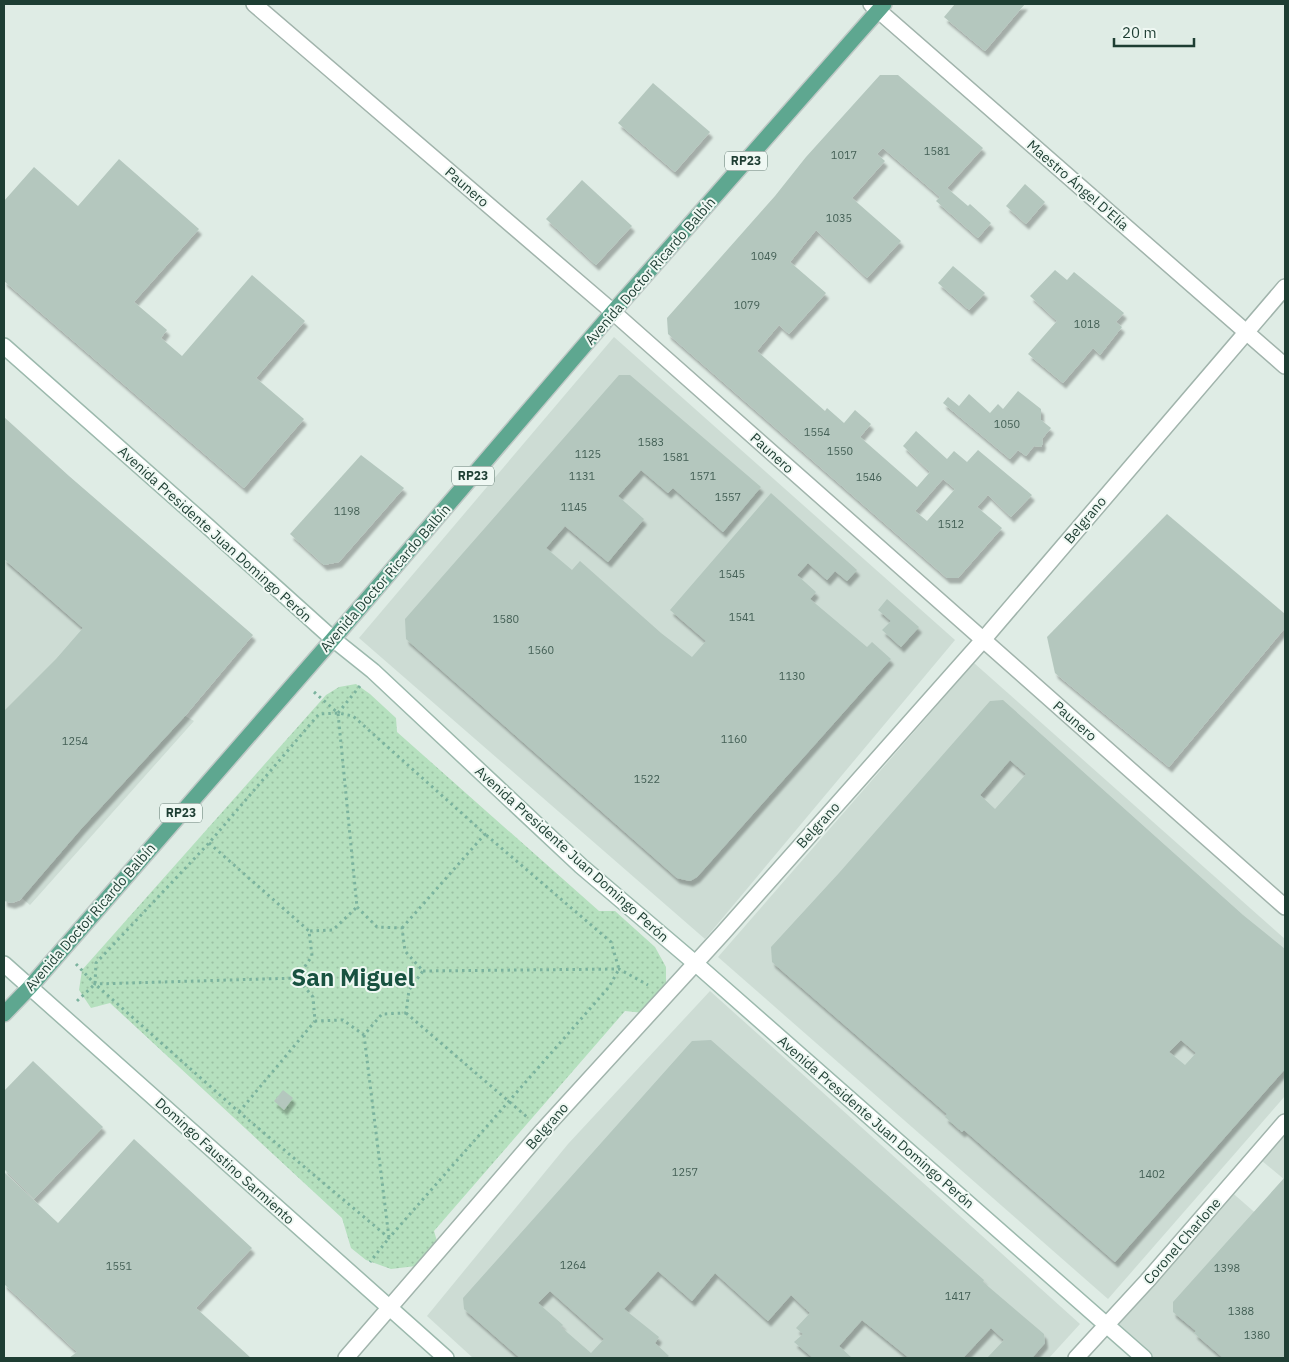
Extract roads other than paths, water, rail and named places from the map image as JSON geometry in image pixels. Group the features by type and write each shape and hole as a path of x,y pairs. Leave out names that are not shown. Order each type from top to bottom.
{"main road":[{"name":"Avenida Doctor Ricardo Balbín","path":"4,1014 30,987 299,678 878,6"}],"street":[{"name":"Paunero","path":"254,4 613,312 1285,907"},
{"name":"Maestro Ángel D'Elía","path":"878,6 1285,366"},
{"name":"Belgrano","path":"346,1358 543,1130 695,963 983,640 1285,287"},
{"name":"Avenida Presidente Juan Domingo Perón","path":"4,346 332,639 372,672 581,866 695,963 1144,1358"},
{"name":"Domingo Faustino Sarmiento","path":"4,964 446,1358"},
{"name":"Coronel Charlone","path":"1076,1358 1107,1326 1285,1122"}],"district":[{"name":"San Miguel","path":"353,978"}]}
